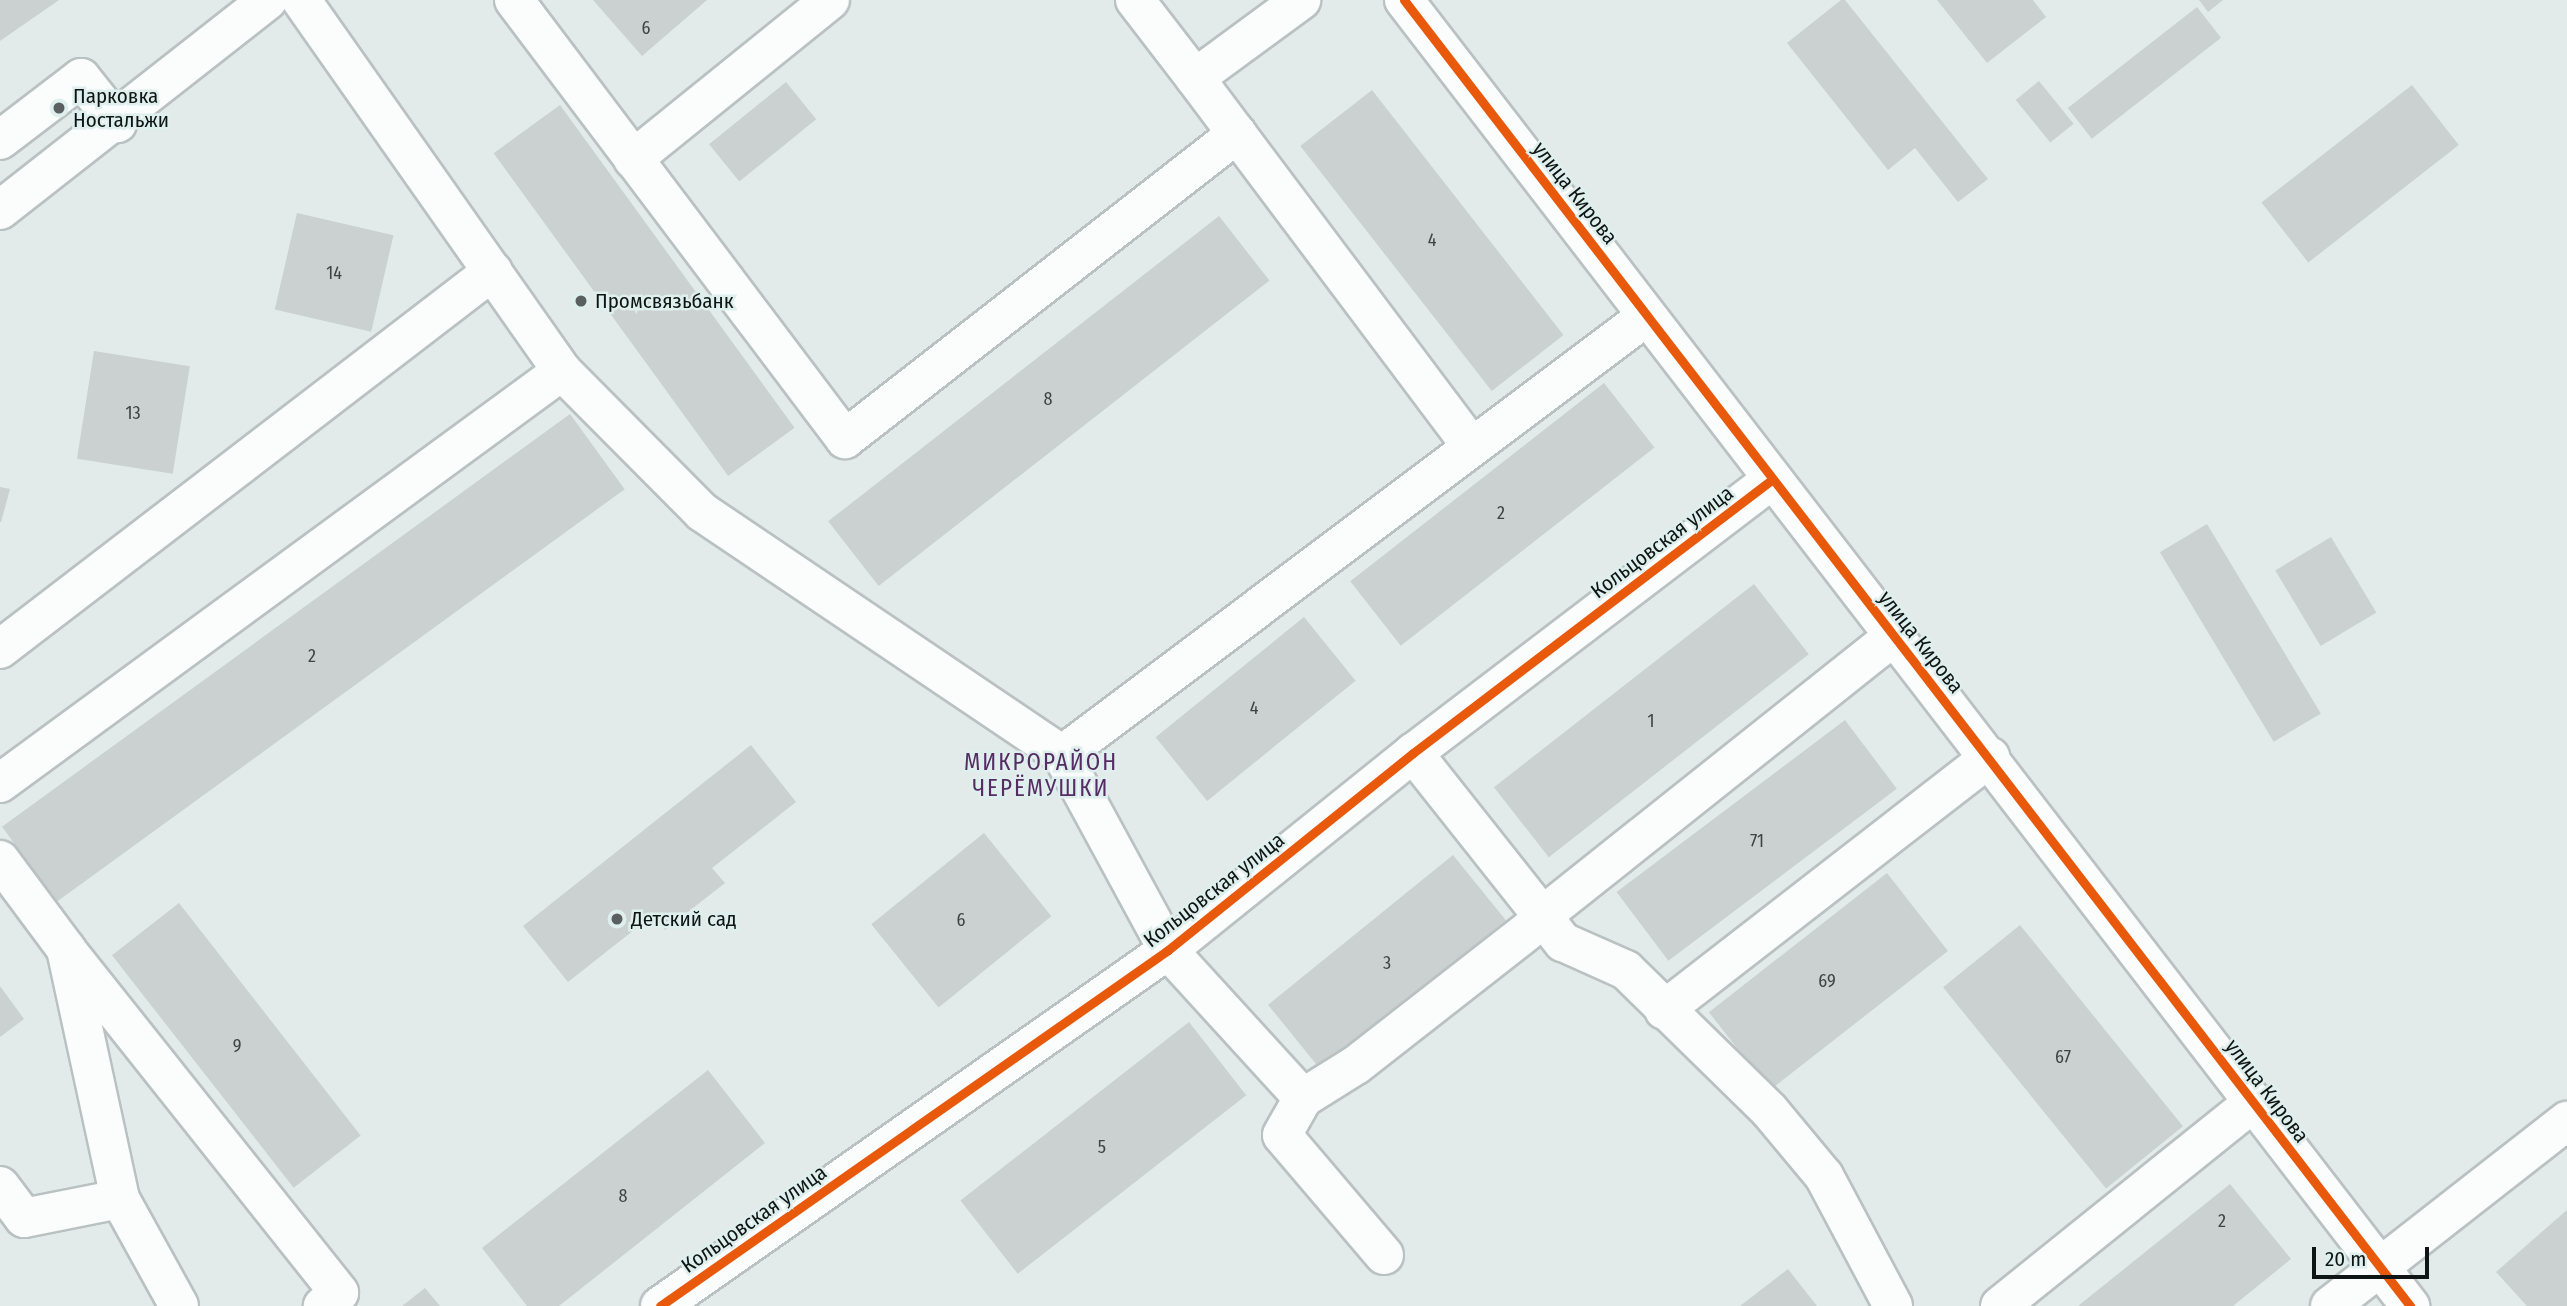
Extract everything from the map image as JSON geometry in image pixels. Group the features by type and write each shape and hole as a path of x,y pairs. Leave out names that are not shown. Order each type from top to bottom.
{"street":[{"path":"1,208 117,123 268,0"},
{"path":"301,0 562,371 702,512 1062,755 1168,950 1303,1098"},
{"path":"514,0 845,439 1237,135"},
{"path":"634,159 830,0"},
{"path":"1135,0 1472,447"},
{"path":"1195,78 1301,0"},
{"name":"улица Кирова","path":"1404,0 1990,757 2410,1306"},
{"path":"0,140 81,78 117,123"},
{"path":"0,649 493,271"},
{"path":"1062,755 1647,316"},
{"path":"0,783 562,371"},
{"name":"Кольцовская улица","path":"660,1306 1168,950 1413,753 1773,479"},
{"path":"1384,1255 1282,1135 1303,1098 1356,1065 1894,636"},
{"path":"1413,753 1563,942 1626,970 1769,1110 1824,1176 1893,1306"},
{"path":"1664,1010 1990,757"},
{"path":"0,860 65,949 340,1293 323,1306"},
{"path":"65,949 120,1199 179,1306"},
{"path":"2000,1306 2253,1102"},
{"path":"2330,1306 2567,1122"},
{"path":"0,1186 24,1218 120,1199"}],"building":[{"path":"0,0 59,0 0,41"},
{"path":"593,0 707,0 642,56"},
{"path":"1841,0 1845,0 1988,179 1958,202 1915,148 1888,170 1787,43"},
{"path":"1937,0 2033,0 2046,17 1987,63"},
{"path":"2199,0 2223,0 2208,12"},
{"path":"2197,7 2221,38 2092,139 2068,108"},
{"path":"2039,81 2074,124 2050,143 2016,100"},
{"path":"786,82 816,119 739,182 709,144"},
{"path":"2412,85 2459,145 2308,262 2261,203"},
{"path":"1372,90 1563,335 1492,391 1300,146"},
{"path":"560,105 795,428 728,476 494,153"},
{"path":"297,213 393,235 371,332 275,309"},
{"path":"1219,216 1269,281 879,586 828,521"},
{"path":"94,351 190,366 173,474 77,459"},
{"path":"1604,383 1654,448 1401,646 1350,581"},
{"path":"570,414 625,489 57,902 2,827"},
{"path":"0,487 10,489 1,522 0,522"},
{"path":"2207,524 2321,713 2274,742 2160,552"},
{"path":"2331,537 2376,612 2321,646 2275,570"},
{"path":"1754,584 1809,654 1549,857 1494,787"},
{"path":"1304,617 1356,681 1207,801 1156,737"},
{"path":"1845,720 1897,789 1668,961 1617,892"},
{"path":"751,745 796,802 712,868 725,883 665,930 653,915 568,982 523,926"},
{"path":"984,833 1051,916 939,1007 871,924"},
{"path":"1453,855 1506,920 1321,1070 1268,1005"},
{"path":"1887,873 1948,951 1770,1090 1709,1012"},
{"path":"179,903 361,1135 294,1188 112,955"},
{"path":"2020,925 2183,1126 2106,1189 1943,987"},
{"path":"0,986 24,1019 0,1037"},
{"path":"1189,1022 1246,1095 1018,1274 960,1201"},
{"path":"708,1070 765,1143 559,1306 527,1306 482,1248"},
{"path":"2230,1184 2291,1259 2233,1306 2078,1306"},
{"path":"2567,1210 2567,1306 2527,1306 2496,1272"},
{"path":"1788,1269 1817,1306 1740,1306"},
{"path":"425,1288 440,1306 402,1306"}],"cycle path":[{"path":"1404,0 2410,1306"},
{"path":"660,1306 1168,950 1413,753 1773,479"}],"place":[{"name":"Парковка Ностальжи","path":"59,108"},
{"name":"Промсвязьбанк","path":"581,301"},
{"name":"Детский сад","path":"617,919"}],"district":[{"name":"МИКРОРАЙОН ЧЕРЁМУШКИ","path":"1041,775"}]}
